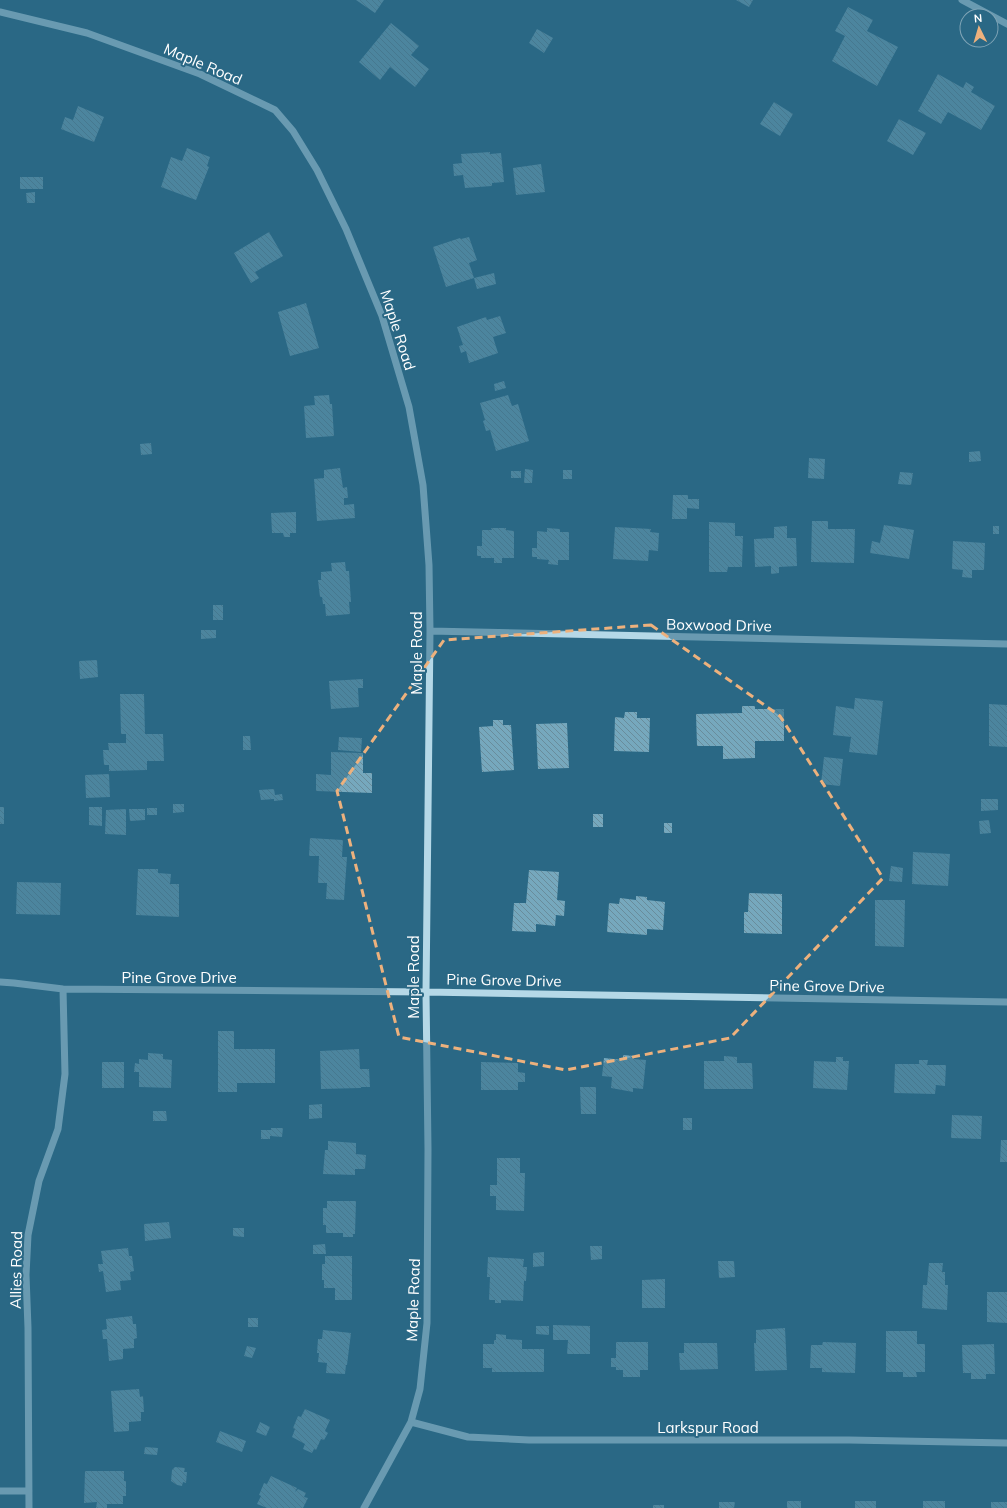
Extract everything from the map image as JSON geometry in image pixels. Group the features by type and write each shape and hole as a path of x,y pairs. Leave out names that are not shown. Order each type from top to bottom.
{"street":[{"path":"962,0 1007,24"},
{"name":"Maple Road","path":"0,12 87,33 200,74 275,110 293,131 317,170 349,236 382,316 409,407 423,485 429,565 430,631 426,992 428,1149 427,1323 420,1389 411,1422 364,1508"},
{"name":"Boxwood Drive","path":"430,631 1007,644"},
{"name":"Pine Grove Drive","path":"0,982 63,989 426,992 1007,1002"},
{"name":"Allies Road","path":"29,1508 28,1328 26,1275 28,1235 40,1181 58,1129 65,1074 63,989"},
{"name":"Larkspur Road","path":"411,1422 468,1437 529,1440 849,1440 1007,1443"},
{"path":"0,1491 29,1491"}],"highlighted area":[{"path":"651,625 780,716 883,878 730,1038 566,1070 399,1037 337,791 444,640"}],"building":[{"path":"356,0 384,0 375,13"},
{"path":"736,0 753,0 749,7"},
{"path":"848,7 873,20 867,31 898,47 877,86 832,61 845,36 835,31"},
{"path":"391,23 419,46 411,55 429,69 415,87 390,67 380,80 359,62"},
{"path":"537,29 553,38 544,53 529,43"},
{"path":"938,74 963,88 966,82 974,87 971,92 995,106 981,130 948,112 941,124 918,111"},
{"path":"774,102 793,114 780,136 760,124"},
{"path":"78,106 104,117 94,142 61,129 65,117 73,120"},
{"path":"899,119 926,133 913,155 887,141"},
{"path":"187,148 210,157 207,166 209,167 196,200 161,187 171,157 182,161"},
{"path":"490,152 490,154 501,153 504,182 492,183 492,186 465,188 463,175 454,176 453,164 462,163 461,154"},
{"path":"541,164 545,192 516,195 513,168"},
{"path":"20,177 43,177 43,189 20,189"},
{"path":"35,192 35,203 27,203 26,193"},
{"path":"269,232 283,256 255,272 259,278 251,283 234,253"},
{"path":"469,237 477,260 469,263 474,278 446,287 433,247 460,238"},
{"path":"494,273 496,284 477,289 474,278"},
{"path":"306,303 319,348 290,356 278,312"},
{"path":"500,316 506,333 493,337 498,353 469,363 466,351 461,353 459,346 463,345 457,327 486,317 487,320"},
{"path":"504,381 506,388 495,391 494,384"},
{"path":"329,395 330,404 332,404 334,436 306,438 304,406 315,405 314,396"},
{"path":"508,395 512,406 518,404 529,441 496,451 490,430 486,431 483,421 485,420 480,403"},
{"path":"151,443 152,454 141,455 140,444"},
{"path":"980,451 981,461 969,462 969,452"},
{"path":"809,458 825,459 824,479 808,478"},
{"path":"340,468 343,488 347,487 348,498 344,498 344,505 354,504 355,518 317,521 314,479 324,478 324,470"},
{"path":"525,469 533,470 532,483 524,483"},
{"path":"563,470 572,470 572,479 563,479"},
{"path":"511,471 521,471 521,478 511,478"},
{"path":"900,472 913,473 911,485 898,484"},
{"path":"673,495 688,495 688,499 699,499 699,509 687,508 687,519 672,519"},
{"path":"296,512 296,533 290,533 290,537 284,537 283,533 272,533 271,513"},
{"path":"812,521 828,521 828,529 855,529 854,563 811,562"},
{"path":"709,522 735,523 735,536 743,536 742,567 728,567 727,572 709,572"},
{"path":"884,525 914,530 909,559 870,553 872,541 880,543"},
{"path":"787,526 787,538 796,538 797,566 779,567 779,573 771,574 771,566 755,567 754,539 774,538 774,527"},
{"path":"993,526 999,526 999,534 993,534"},
{"path":"615,527 651,529 650,532 659,533 658,551 649,550 648,561 613,559"},
{"path":"491,528 506,528 506,530 514,531 514,558 502,558 502,563 494,563 494,558 481,558 481,556 477,556 477,546 482,546 482,530 492,530"},
{"path":"547,528 560,529 560,532 569,532 569,560 558,560 558,565 548,564 549,560 532,557 532,548 537,548 537,531 547,532"},
{"path":"953,541 985,543 984,570 972,570 972,578 962,577 963,570 952,569"},
{"path":"345,562 346,571 349,571 351,602 349,602 350,614 326,616 325,604 323,604 322,597 320,597 318,580 321,580 321,572 332,571 331,563"},
{"path":"213,605 223,605 223,620 213,620"},
{"path":"201,630 216,630 216,638 201,639"},
{"path":"97,660 98,677 80,679 79,661"},
{"path":"363,679 363,688 358,688 359,707 331,709 329,681"},
{"path":"120,694 144,694 145,734 163,734 164,761 147,761 147,770 109,771 109,765 104,765 103,750 109,750 108,743 126,743 126,734 121,734"},
{"path":"855,698 883,701 877,755 849,752 851,737 833,735 836,706 854,709"},
{"path":"989,704 1007,705 1007,747 989,746"},
{"path":"742,706 755,706 755,709 784,709 784,741 755,741 755,758 723,759 723,746 697,746 696,714 742,713"},
{"path":"625,712 637,712 637,718 650,718 649,752 614,751 615,717 624,718"},
{"path":"493,720 503,720 503,725 511,725 514,770 482,772 479,727 493,726"},
{"path":"567,723 569,768 538,769 536,724"},
{"path":"243,736 250,736 251,750 243,750"},
{"path":"339,737 362,738 361,752 338,750"},
{"path":"331,752 363,753 363,773 372,773 372,793 316,791 316,774 331,775"},
{"path":"824,757 843,759 840,786 821,784"},
{"path":"109,774 110,797 86,798 85,775"},
{"path":"274,789 275,795 282,794 283,800 261,800 259,790"},
{"path":"981,799 998,799 998,810 981,811"},
{"path":"173,804 184,804 184,812 173,813"},
{"path":"0,807 4,807 4,824 0,824"},
{"path":"89,807 102,807 102,826 89,825"},
{"path":"147,808 157,808 157,815 147,815"},
{"path":"126,809 126,835 105,834 106,810"},
{"path":"129,809 145,809 145,820 130,821"},
{"path":"593,814 603,814 603,827 593,827"},
{"path":"989,820 991,833 980,834 979,821"},
{"path":"664,823 672,823 672,833 664,833"},
{"path":"310,838 343,840 342,857 347,857 344,900 326,899 327,883 318,883 319,856 309,856"},
{"path":"913,852 950,854 948,886 912,884"},
{"path":"891,866 903,868 902,882 889,881"},
{"path":"138,869 158,869 158,873 171,874 170,884 179,884 179,917 136,915"},
{"path":"529,870 559,872 557,900 565,901 564,916 556,915 555,926 536,924 536,932 512,931 514,903 526,903"},
{"path":"17,882 61,883 60,915 16,914"},
{"path":"749,893 782,894 782,934 744,933 744,912 748,912"},
{"path":"636,896 647,897 647,900 665,902 663,930 647,929 647,935 607,932 609,903 619,904 620,898 636,900"},
{"path":"875,900 905,900 904,947 875,946"},
{"path":"218,1031 234,1031 234,1049 275,1049 275,1083 237,1083 237,1092 218,1092"},
{"path":"359,1049 360,1069 369,1069 370,1087 321,1089 320,1051"},
{"path":"148,1053 163,1054 163,1059 172,1060 171,1088 139,1087 139,1072 134,1072 135,1063 139,1064 139,1059 148,1060"},
{"path":"623,1055 634,1056 634,1059 646,1060 643,1089 633,1088 633,1092 611,1088 612,1077 602,1076 604,1058 623,1060"},
{"path":"724,1056 737,1057 737,1063 752,1063 753,1089 704,1089 704,1061 724,1061"},
{"path":"836,1057 843,1057 843,1061 849,1061 847,1090 813,1088 814,1061 836,1062"},
{"path":"919,1060 928,1060 927,1065 946,1065 945,1086 936,1085 935,1094 894,1093 895,1064 919,1064"},
{"path":"102,1062 124,1062 124,1088 102,1088"},
{"path":"481,1062 518,1063 518,1072 525,1073 525,1082 518,1082 518,1090 481,1090"},
{"path":"580,1087 596,1087 596,1114 581,1114"},
{"path":"322,1104 322,1118 309,1119 309,1105"},
{"path":"153,1111 166,1111 167,1121 153,1121"},
{"path":"952,1115 982,1116 981,1139 951,1138"},
{"path":"683,1118 692,1118 692,1130 683,1130"},
{"path":"271,1128 283,1128 282,1137 270,1136 270,1139 261,1139 261,1130 271,1130"},
{"path":"1001,1140 1007,1140 1007,1162 1000,1162"},
{"path":"328,1141 356,1143 356,1154 366,1155 365,1169 355,1169 355,1175 323,1174 325,1150 328,1150"},
{"path":"497,1158 520,1158 520,1173 525,1173 524,1211 496,1210 496,1196 490,1196 490,1185 497,1185"},
{"path":"327,1201 356,1201 355,1234 353,1234 353,1237 343,1237 343,1233 326,1233 326,1225 323,1225 323,1208 327,1208"},
{"path":"169,1222 171,1238 145,1241 144,1224"},
{"path":"233,1228 244,1228 244,1237 233,1236"},
{"path":"325,1244 326,1254 313,1254 313,1245"},
{"path":"590,1246 602,1246 602,1259 591,1260"},
{"path":"128,1248 129,1256 132,1256 134,1271 130,1272 131,1280 120,1281 121,1290 106,1292 103,1271 99,1272 98,1264 103,1264 101,1251"},
{"path":"544,1252 544,1266 533,1267 533,1253"},
{"path":"325,1256 352,1256 352,1300 335,1300 335,1288 324,1288 324,1280 322,1280 322,1264 325,1264"},
{"path":"488,1257 524,1259 523,1267 527,1267 526,1281 524,1281 523,1301 501,1300 501,1303 495,1303 495,1300 489,1300 490,1277 487,1277"},
{"path":"718,1261 734,1261 735,1277 719,1278"},
{"path":"929,1263 943,1263 942,1272 945,1272 945,1285 948,1285 947,1310 922,1308 923,1285 927,1285"},
{"path":"665,1279 665,1308 642,1308 642,1280"},
{"path":"987,1292 1007,1292 1007,1323 987,1322"},
{"path":"132,1316 133,1324 136,1324 137,1338 134,1339 134,1348 123,1349 123,1359 109,1361 107,1339 103,1339 102,1330 107,1329 106,1319"},
{"path":"248,1318 258,1318 258,1327 248,1327"},
{"path":"553,1325 590,1326 590,1354 567,1354 568,1340 553,1340"},
{"path":"536,1326 549,1326 549,1335 536,1334"},
{"path":"785,1328 787,1370 755,1371 754,1343 756,1343 756,1330"},
{"path":"323,1330 351,1333 345,1374 326,1373 327,1363 318,1362 318,1339 322,1339"},
{"path":"886,1331 917,1331 917,1344 925,1344 925,1372 916,1372 917,1377 903,1377 903,1372 886,1372"},
{"path":"496,1334 506,1335 506,1339 522,1340 522,1349 544,1349 544,1372 492,1372 492,1368 483,1368 483,1344 494,1344"},
{"path":"616,1342 648,1342 648,1370 640,1370 640,1377 623,1377 623,1370 616,1370 616,1367 611,1367 611,1358 616,1358"},
{"path":"823,1342 856,1343 855,1373 822,1372 822,1368 810,1368 811,1345 822,1345"},
{"path":"684,1343 717,1343 718,1369 680,1370 679,1353 684,1353"},
{"path":"994,1344 995,1374 986,1374 986,1379 971,1379 971,1373 963,1373 962,1345"},
{"path":"247,1346 256,1348 252,1358 244,1356"},
{"path":"139,1389 140,1397 143,1396 144,1412 141,1412 141,1421 129,1422 129,1431 114,1432 111,1391"},
{"path":"305,1409 330,1420 325,1431 328,1433 324,1440 321,1439 316,1450 314,1449 312,1453 303,1449 305,1444 292,1437 295,1429 293,1428 298,1416 301,1417"},
{"path":"260,1422 270,1427 266,1436 256,1432"},
{"path":"220,1431 246,1441 242,1452 216,1442"},
{"path":"145,1447 158,1448 157,1455 144,1454"},
{"path":"175,1467 185,1468 184,1472 187,1472 186,1483 183,1482 182,1486 171,1481 172,1470"},
{"path":"85,1471 124,1471 126,1496 123,1496 123,1504 107,1504 107,1508 96,1508 97,1502 84,1503"},
{"path":"271,1476 297,1488 295,1492 298,1489 306,1493 304,1497 308,1498 303,1508 267,1508 257,1504 261,1496 259,1495 264,1483 267,1484"},
{"path":"787,1501 801,1501 801,1508 787,1508"},
{"path":"855,1501 876,1501 876,1508 855,1508"},
{"path":"923,1501 945,1501 945,1508 923,1508"},
{"path":"719,1502 735,1502 734,1508 719,1508"},
{"path":"991,1502 1007,1502 1007,1508 991,1508"},
{"path":"653,1505 664,1505 664,1508 653,1508"}]}
